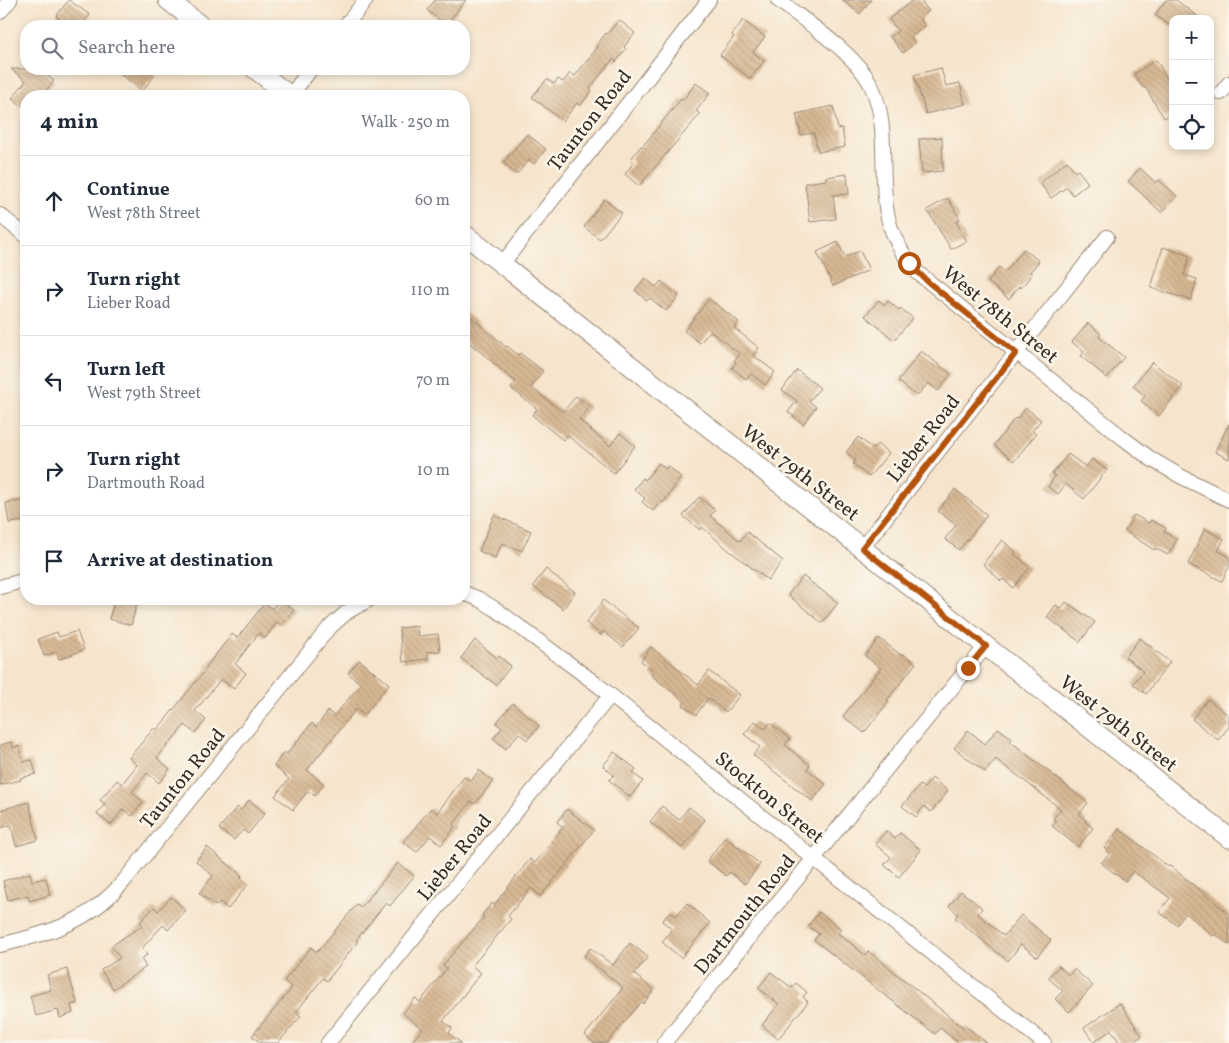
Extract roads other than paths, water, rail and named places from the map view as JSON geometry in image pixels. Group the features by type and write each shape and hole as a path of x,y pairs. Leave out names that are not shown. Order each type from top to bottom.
{"main road":[{"path":"168,0 193,20"},
{"path":"263,75 282,90"},
{"name":"West 79th Street","path":"470,239 1229,838"}],"street":[{"path":"0,12 10,0"},
{"path":"350,20 366,0"},
{"name":"Taunton Road","path":"502,264 708,0"},
{"name":"West 78th Street","path":"778,0 854,60 870,83 880,110 887,213 898,245 909,263 928,282 1151,459 1182,477 1229,500"},
{"path":"295,90 306,75"},
{"path":"0,216 20,231"},
{"name":"Lieber Road","path":"862,548 1107,238"},
{"path":"0,587 20,582"},
{"name":"Stockton Street","path":"470,596 497,610 610,696 1044,1043"},
{"name":"Taunton Road","path":"0,946 41,936 66,926 90,912 111,896 328,629 347,612 359,605"},
{"name":"Dartmouth Road","path":"664,1043 986,646"},
{"name":"Lieber Road","path":"328,1043 610,696"}]}
